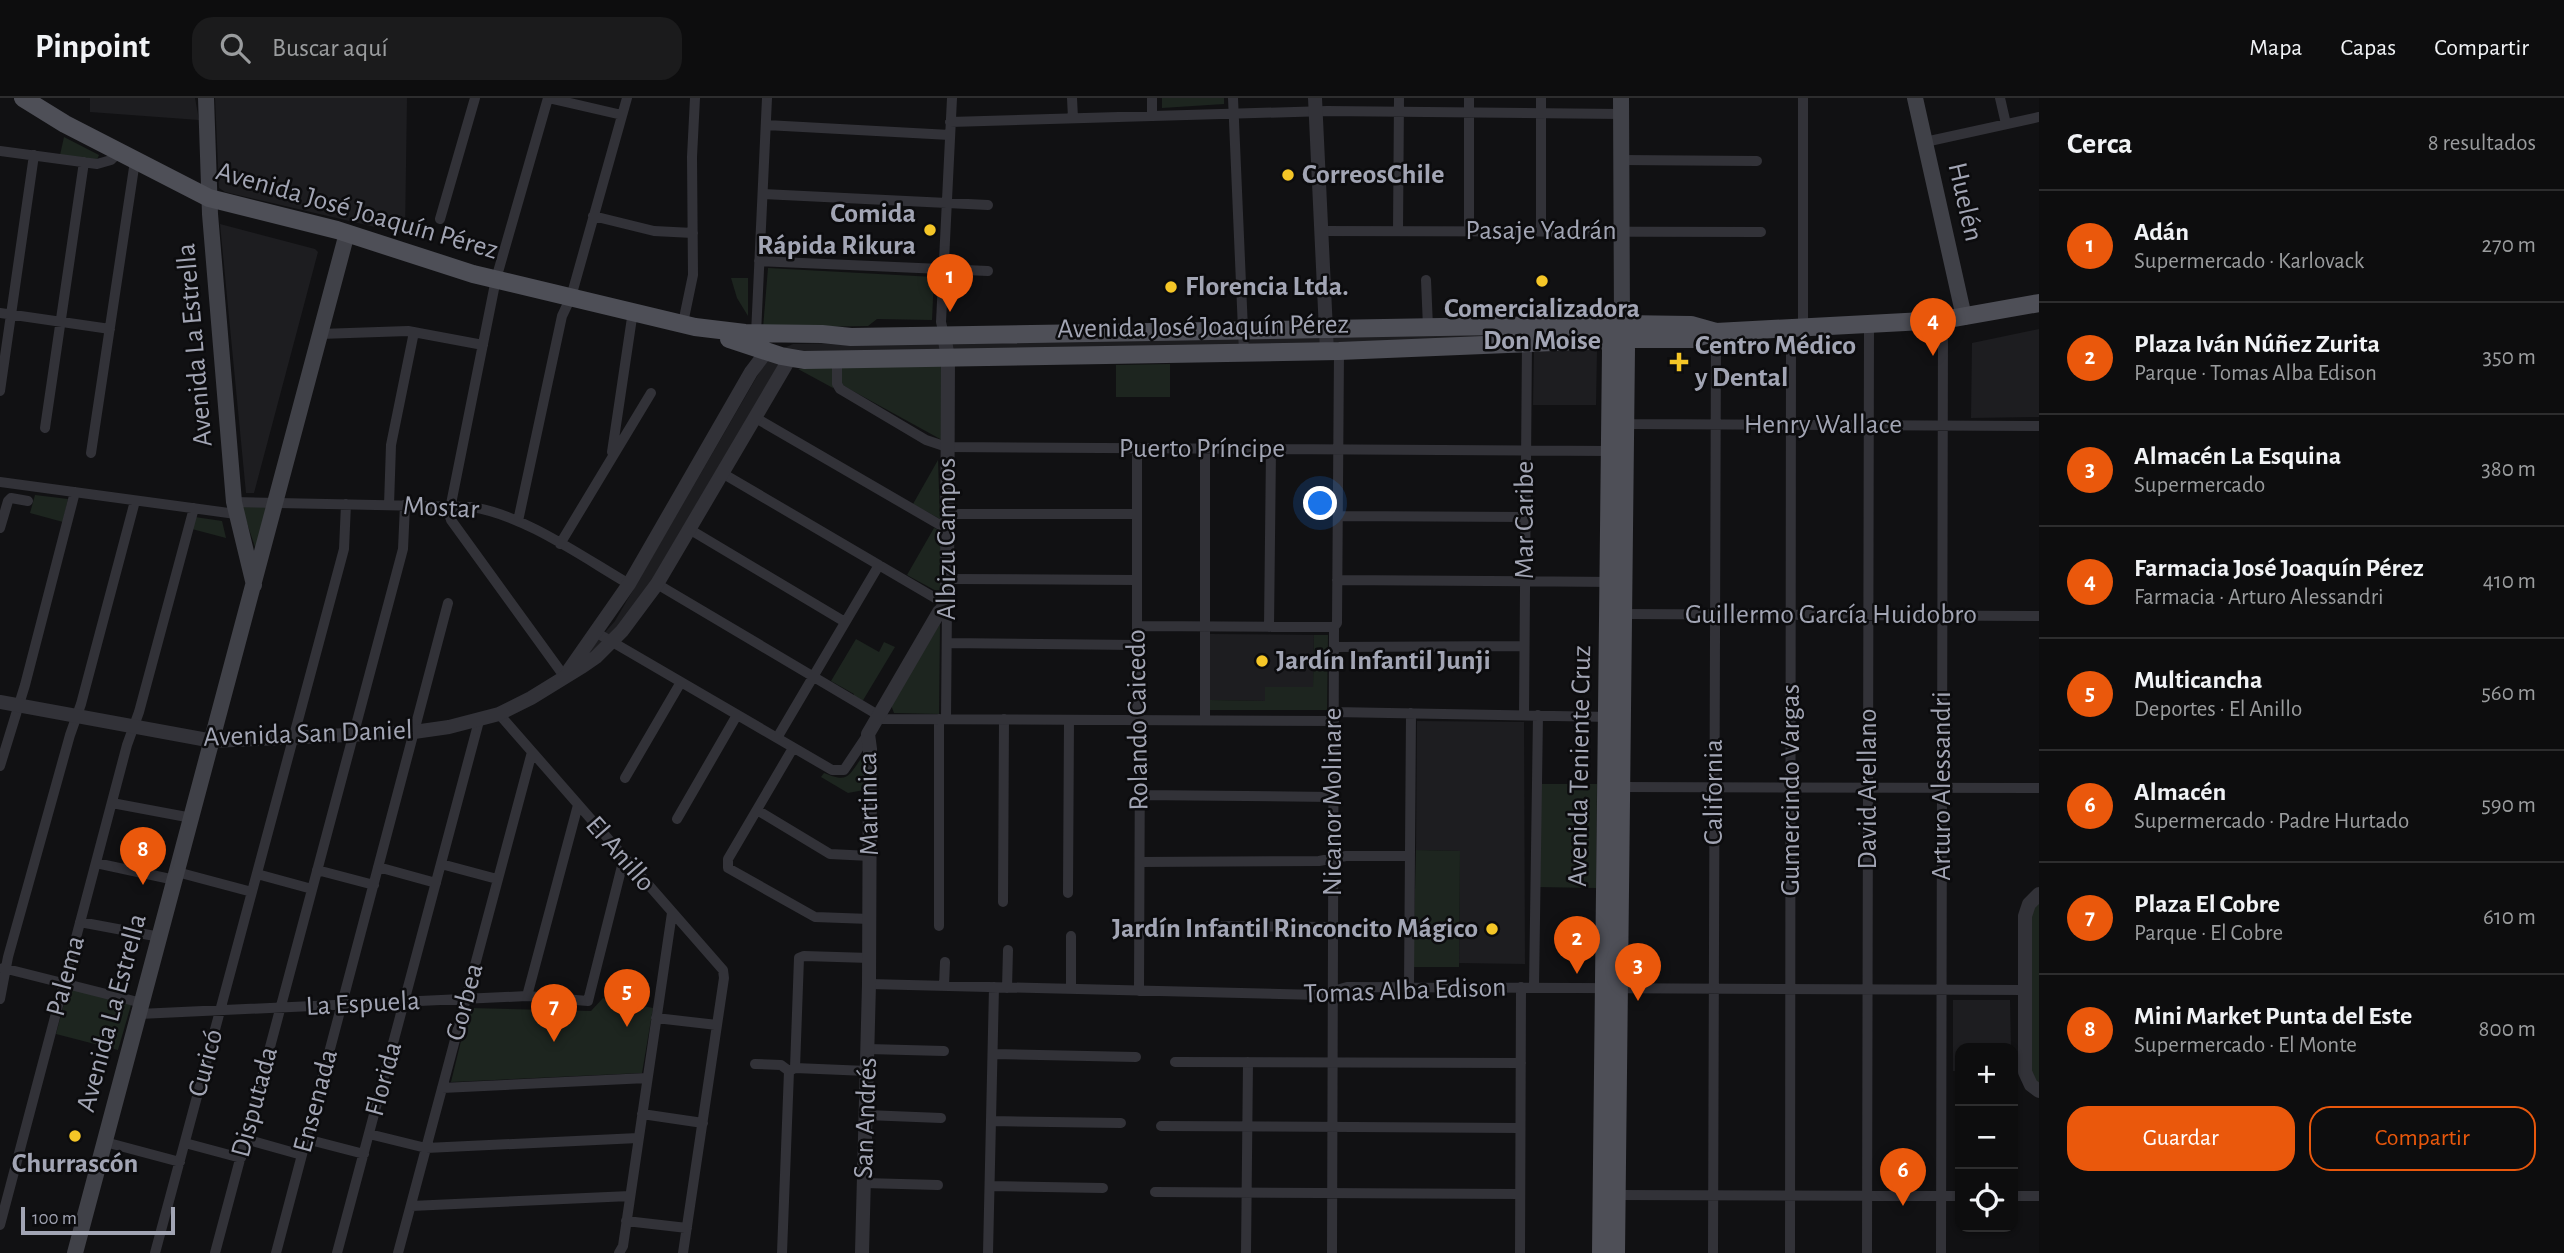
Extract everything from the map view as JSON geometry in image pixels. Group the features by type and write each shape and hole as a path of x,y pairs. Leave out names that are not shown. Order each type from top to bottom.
{"main road":[{"name":"Avenida José Joaquín Pérez","path":"23,98 65,124 209,198 347,233 439,265 689,325 755,334 822,334 847,337 1526,326 1620,335"},
{"name":"Avenida La Estrella","path":"206,98 209,198 235,508 254,585"},
{"name":"Huelén","path":"1915,98 1964,317"},
{"name":"Avenida Teniente Cruz","path":"1616,1253 1612,988 1614,717 1616,582 1625,424 1620,335 1621,106"},
{"name":"Avenida La Estrella","path":"75,1253 347,233"},
{"name":"Avenida José Joaquín Pérez","path":"689,325 790,358 837,360 1333,351 1527,344 1620,335 1691,324 1716,331 1943,320 2039,303"},
{"path":"1136,355 1137,332"},
{"name":"Avenida Teniente Cruz","path":"1601,1253 1621,787 1614,717 1623,614 1616,582 1610,451 1611,412 1620,335"},
{"path":"767,351 790,342 828,341 847,337"}],"street":[{"path":"440,219 475,98"},
{"path":"564,676 451,520 449,506 496,279 548,98 622,115"},
{"path":"518,521 562,316 571,297 627,98"},
{"path":"689,325 693,275 692,157 695,98"},
{"path":"755,334 767,98"},
{"path":"944,335 941,322 951,98"},
{"path":"1072,98 1073,118"},
{"path":"1152,98 1152,116"},
{"path":"1233,98 1244,353"},
{"path":"1398,231 1399,98"},
{"path":"1469,98 1469,231"},
{"path":"1541,98 1541,231"},
{"name":"Gumercindo Vargas","path":"1790,1253 1791,426 1797,327 1803,98"},
{"path":"2000,98 2006,124"},
{"path":"950,122 1234,114 1315,105 1399,112 1541,113 1621,106"},
{"path":"1315,105 1326,331 1333,351"},
{"path":"1925,142 2039,117"},
{"path":"766,125 950,135"},
{"path":"0,151 106,163 119,152"},
{"path":"0,391 6,314 34,155"},
{"path":"1622,160 1757,161"},
{"path":"91,453 135,161"},
{"path":"45,428 84,162"},
{"path":"763,194 988,205"},
{"path":"593,216 654,231 693,233"},
{"name":"Pasaje Yadrán","path":"1321,231 1761,232"},
{"path":"759,261 988,271"},
{"path":"1426,280 1428,327"},
{"path":"612,459 633,312"},
{"path":"6,314 110,329"},
{"name":"Arturo Alessandri","path":"1941,1253 1943,320"},
{"name":"David Arellano","path":"1867,1253 1869,324"},
{"name":"Mar Caribe","path":"1524,715 1526,326"},
{"name":"California","path":"1713,1253 1716,331"},
{"path":"320,334 414,332 483,345"},
{"path":"389,505 391,445 414,332"},
{"name":"Albizu Campos","path":"939,926 942,719 947,643 948,358 944,335"},
{"name":"Avenida San Daniel","path":"564,676 597,633 629,584 751,372 767,351"},
{"name":"Nicanor Molinare","path":"1332,1253 1334,627 1337,622 1338,516 1333,351"},
{"name":"Avenida San Daniel","path":"0,702 212,741 414,732 479,721 499,714 541,693 596,657 632,620 657,584 790,358"},
{"name":"Puerto Príncipe","path":"837,360 837,384 840,389 926,440 947,447 1610,451"},
{"path":"560,544 651,393"},
{"path":"1611,412 1625,424"},
{"path":"754,417 947,522 1137,514"},
{"name":"Henry Wallace","path":"1625,424 2039,426"},
{"name":"Rolando Caicedo","path":"1137,448 1139,991"},
{"path":"1205,449 1205,720"},
{"path":"1269,627 1271,449"},
{"path":"722,473 947,605"},
{"name":"Mostar","path":"0,482 194,508 235,508 276,503 449,506 490,510 518,521 629,584"},
{"path":"0,766 19,705 75,492"},
{"path":"0,528 8,500 28,500"},
{"path":"0,999 3,968 69,735 77,716 135,500"},
{"name":"Curicó","path":"155,1253 344,549 346,504"},
{"name":"Disputada","path":"215,1253 403,548 405,505"},
{"name":"Palema","path":"0,1225 111,803 194,508"},
{"path":"1338,516 1525,517"},
{"path":"689,529 845,622"},
{"path":"777,738 879,565"},
{"path":"947,579 1137,580"},
{"path":"1337,580 1616,582"},
{"path":"657,584 878,717 1205,720 1411,713 1614,717"},
{"name":"Ensenada","path":"276,1253 449,603"},
{"name":"Martinica","path":"869,984 868,734 939,612 947,605"},
{"name":"Guillermo García Huidobro","path":"1623,614 2039,616"},
{"path":"1137,626 1334,627"},
{"path":"597,633 832,771 840,771 846,767 868,734"},
{"path":"947,643 1137,645"},
{"path":"1334,647 1524,646"},
{"path":"625,778 681,682"},
{"path":"1409,987 1411,713"},
{"name":"El Anillo","path":"499,714 672,913 623,1245 619,1253"},
{"path":"677,819 737,715"},
{"path":"1534,987 1538,715"},
{"path":"1003,902 1004,719"},
{"path":"1068,893 1069,720"},
{"name":"Florida","path":"337,1253 479,721"},
{"path":"793,748 728,859 727,866 815,917 870,919"},
{"name":"Gorbea","path":"398,1253 532,752"},
{"path":"1621,787 2039,788"},
{"path":"1140,795 1333,797"},
{"path":"111,803 192,818"},
{"path":"527,996 578,805"},
{"path":"757,810 828,853 870,856"},
{"path":"1140,862 1319,862 1346,856 1410,856"},
{"name":"La Espuela","path":"3,968 64,984 140,1009 220,1011 527,996 588,1001 624,858"},
{"path":"96,863 252,892"},
{"path":"441,864 498,879"},
{"path":"379,867 436,883"},
{"path":"317,870 374,885"},
{"path":"257,874 312,889"},
{"path":"2039,894 2029,904 2025,916 2025,1072 2031,1085 2039,1091"},
{"path":"672,913 723,970 683,1253"},
{"path":"80,922 160,937"},
{"path":"1209,926 1333,927"},
{"path":"1070,989 1071,936"},
{"path":"1007,988 1009,950"},
{"path":"782,1253 799,958 870,958"},
{"path":"944,962 944,986"},
{"name":"Tomas Alba Edison","path":"869,984 1319,995 1347,986 2025,990"},
{"name":"San Andrés","path":"862,1253 869,984"},
{"path":"988,1253 994,987"},
{"path":"1520,1253 1521,987"},
{"path":"656,1018 717,1025"},
{"path":"868,1049 944,1051"},
{"path":"993,1054 1136,1057"},
{"path":"1175,1062 1521,1063"},
{"path":"1246,1253 1248,1062"},
{"path":"755,1064 781,1065 792,1069 867,1071"},
{"path":"442,1087 647,1078"},
{"path":"642,1114 703,1123"},
{"path":"866,1115 941,1118"},
{"path":"991,1121 1121,1123"},
{"path":"1161,1126 1520,1128"},
{"path":"369,1134 426,1148 638,1138"},
{"path":"245,1139 302,1154"},
{"path":"306,1139 364,1154"},
{"path":"105,1142 180,1162"},
{"path":"185,1143 241,1158"},
{"path":"864,1183 938,1185"},
{"path":"990,1186 1103,1188"},
{"path":"1155,1192 1520,1194"},
{"path":"1617,1195 1955,1196"},
{"path":"411,1206 630,1196"},
{"path":"2018,1196 2039,1196"},
{"path":"626,1221 687,1228"}],"shaded area":[{"path":"90,98 195,98 199,120 90,112"},
{"path":"215,98 407,98 405,234 225,192 219,188"},
{"path":"1162,98 1224,98 1224,104 1162,108"},
{"path":"64,137 99,155 97,160 60,155"},
{"path":"220,224 318,252 254,493 246,493"},
{"path":"768,268 934,277 932,320 877,319 868,326 763,328"},
{"path":"731,278 748,278 748,316 737,298"},
{"path":"1521,329 1522,350 886,362 789,368 629,631 577,664 615,621 770,354 793,344"},
{"path":"2039,329 2039,417 1971,418 1972,343"},
{"path":"1534,349 1597,350 1596,405 1533,405"},
{"path":"1170,364 1170,397 1116,397 1116,365"},
{"path":"941,365 942,440 842,385 842,368"},
{"path":"833,366 833,388 798,369"},
{"path":"938,460 940,519 913,504"},
{"path":"35,495 68,499 63,522 30,513"},
{"path":"241,505 267,505 256,550"},
{"path":"195,517 222,521 226,538 192,529"},
{"path":"934,528 942,531 940,593 907,575"},
{"path":"940,624 939,714 894,713 891,705"},
{"name":"Jardín Infantil Junji","path":"1210,634 1314,635 1313,687 1265,687 1265,701 1210,700"},
{"path":"1314,635 1328,635 1327,710 1210,710 1210,700 1265,701 1265,687 1313,687"},
{"path":"856,639 879,652 884,642 895,647 862,702 853,697 854,694 831,681"},
{"path":"1417,721 1524,722 1525,964 1459,963 1460,851 1416,850"},
{"path":"862,757 864,790 848,793 821,777 824,773 843,778 854,769"},
{"path":"1537,784 1597,784 1596,888 1536,887"},
{"path":"1416,850 1460,851 1459,967 1413,967"},
{"path":"2039,901 2039,1085 2029,1071 2030,912"},
{"path":"68,988 131,1005 118,1050 56,1034"},
{"path":"603,998 653,1008 642,1073 451,1082 469,1008 591,1011"},
{"path":"1953,1000 2010,1000 2011,1043 1955,1043 1953,1071"}],"place":[{"name":"CorreosChile","path":"1288,175"},
{"name":"Comida Rápida Rikura","path":"930,230"},
{"name":"Comercializadora Don Moise","path":"1542,281"},
{"name":"Florencia Ltda.","path":"1171,287"},
{"name":"Adán","path":"950,312"},
{"name":"Farmacia José Joaquín Pérez","path":"1933,356"},
{"name":"Centro Médico y Dental","path":"1679,362"},
{"name":"Jardín Infantil Junji","path":"1262,661"},
{"name":"Mini Market Punta del Este","path":"143,885"},
{"name":"Jardín Infantil Rinconcito Mágico","path":"1492,929"},
{"name":"Plaza Iván Núñez Zurita","path":"1577,974"},
{"name":"Almacén La Esquina","path":"1638,1001"},
{"name":"Multicancha","path":"627,1027"},
{"name":"Plaza El Cobre","path":"554,1042"},
{"name":"Churrascón","path":"75,1136"},
{"name":"Almacén","path":"1903,1206"}]}
